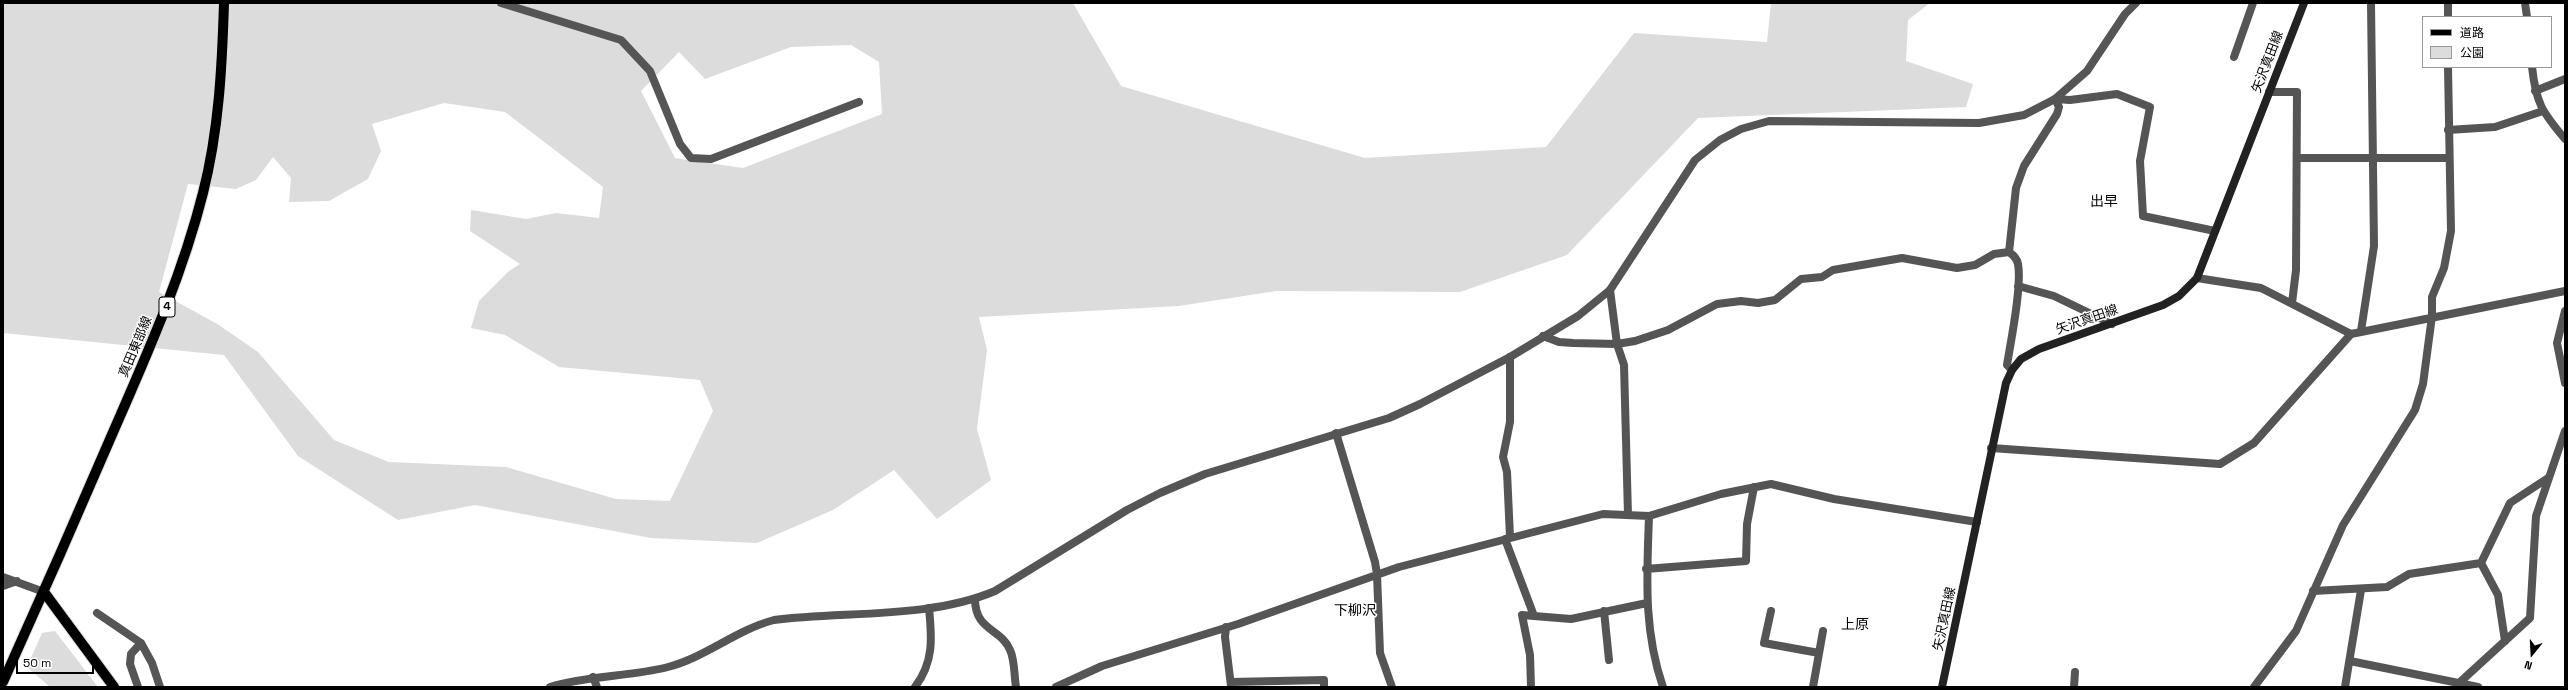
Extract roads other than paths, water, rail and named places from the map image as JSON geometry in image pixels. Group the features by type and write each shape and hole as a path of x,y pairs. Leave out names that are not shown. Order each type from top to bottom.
{"main road":[{"name":"真田東部線","path":"3,682 44,592 149,349 182,266 203,193 213,143 221,92 224,3"},
{"name":"矢沢真田線","path":"1942,687 1991,448 2006,383 2012,370 2021,359 2039,349 2163,305 2179,296 2197,278 2304,3"},
{"path":"44,592 114,687"}],"street":[{"path":"500,3 621,40 650,72 680,144 691,158 711,158 859,102"},
{"path":"550,687 593,677 668,667 710,651 753,626 774,620 929,608 975,599 1012,581 1127,510 1160,493 1205,474 1389,418 1420,404 1510,357 1578,316 1610,290 1647,237 1696,160 1720,140 1741,129 1769,121 1979,122 2024,115 2055,99 2087,71 2125,14 2136,3"},
{"path":"2234,57 2253,3"},
{"path":"2361,331 2374,246 2372,3"},
{"path":"2448,3 2448,16"},
{"path":"2525,3 2527,16"},
{"path":"2254,687 2296,631 2343,525 2420,399 2432,316 2432,297 2444,268 2451,231 2448,158 2448,68"},
{"path":"2532,68 2535,91 2543,111 2565,139"},
{"path":"2535,91 2565,79"},
{"path":"2269,92 2297,92 2296,270 2292,303"},
{"path":"2055,99 2070,100 2117,94 2150,107 2140,161 2143,216 2215,231"},
{"path":"2009,252 2016,188 2024,166 2057,114 2059,107 2055,99"},
{"path":"2448,130 2495,127 2543,111"},
{"path":"2297,158 2373,156 2448,158"},
{"path":"1543,336 1558,342 1617,344 1635,341 1668,330 1717,304 1741,301 1758,303 1775,300 1801,279 1822,276 1833,270 1902,258 1957,268 1975,265 1994,254 2009,252 2015,256 2018,264 2018,286 2007,364 2012,370"},
{"path":"2197,278 2261,288 2351,334"},
{"path":"2018,286 2054,296 2112,324"},
{"path":"1610,290 1617,344 1624,365 1628,515"},
{"path":"1991,448 2220,464 2254,443 2351,334 2432,316 2565,291"},
{"path":"2565,311 2557,343 2565,383"},
{"path":"1510,357 1510,422 1502,457 1506,472 1508,538 1534,616"},
{"path":"2459,685 2530,618 2536,516 2548,478 2564,440 2565,431"},
{"path":"1336,433 1377,574 1380,653 1392,687"},
{"path":"2481,563 2510,503 2548,478"},
{"path":"1056,687 1117,662 1226,627 1377,574 1603,514 1649,516 1721,494 1770,484 1834,498 1977,522"},
{"path":"1646,570 1746,561 1748,524 1754,487"},
{"path":"1649,516 1646,603 1657,669 1663,687"},
{"path":"2313,591 2361,590 2387,587 2409,574 2481,563"},
{"path":"2481,563 2498,594 2505,641"},
{"path":"3,577 44,592"},
{"path":"3,586 17,581"},
{"path":"2346,687 2361,590"},
{"path":"975,599 978,618 992,632 1003,639 1011,651 1016,687"},
{"path":"1531,687 1530,655 1522,615 1572,619 1646,603"},
{"path":"915,687 928,667 932,644 929,608"},
{"path":"1604,611 1609,660"},
{"path":"1771,611 1764,643 1819,653"},
{"path":"97,613 141,643 152,663 160,687"},
{"path":"1226,627 1225,637 1231,684 1324,680 1324,687"},
{"path":"1813,687 1823,631"},
{"path":"138,687 130,664 131,654 141,643"},
{"path":"2350,661 2459,685 2478,687"},
{"path":"2074,687 2075,672"},
{"path":"593,677 597,687"}],"district":[{"name":"出早","path":"2104,202"},
{"name":"下柳沢","path":"1355,611"},
{"name":"上原","path":"1855,625"}]}
